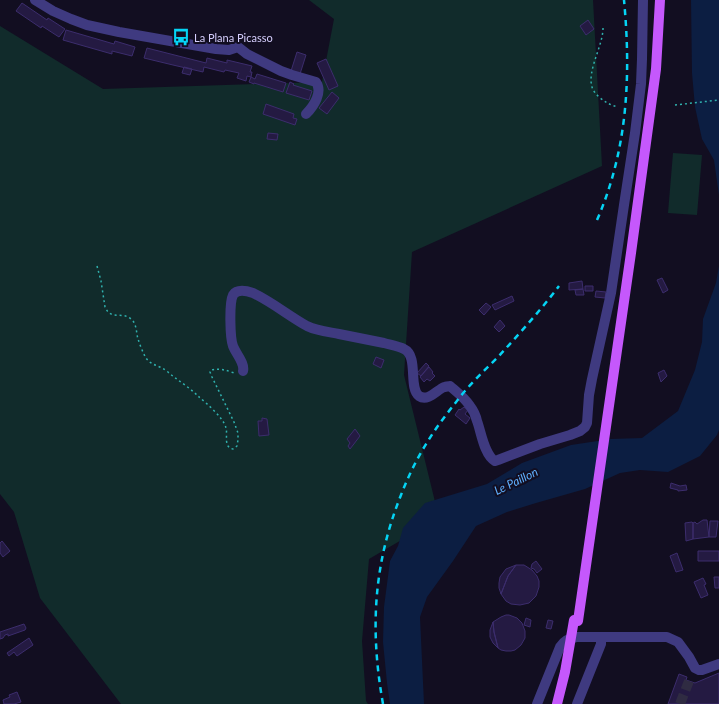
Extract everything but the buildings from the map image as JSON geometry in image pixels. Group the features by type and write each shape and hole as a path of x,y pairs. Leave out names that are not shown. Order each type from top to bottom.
{"main road":[{"path":"562,704 573,654 576,620 651,69 654,0"},
{"path":"605,413 632,245 656,69 660,0"},
{"path":"557,704 576,620"}],"street":[{"path":"35,0 53,11 71,19 119,32 216,49 229,50 238,47 247,54 281,71 316,82 319,90 318,94 315,103 306,114"},
{"path":"243,371 244,366 232,343 231,333 232,297 239,291 252,293 317,330 403,348 410,353 416,392 419,396 423,398 428,397 444,387 450,386 470,405 477,418 484,444 490,456 495,461 540,444 580,432 587,423 589,395 611,293 635,133 641,84 644,0"},
{"path":"537,704 560,647 563,642 568,639 577,637 667,637 678,642 689,656 695,668 702,670 719,664"},
{"path":"577,704 601,644 601,638"}],"path":[{"path":"603,28 601,42 591,76 591,85 593,90 604,101 618,107"},
{"path":"675,105 719,100"},
{"path":"97,266 105,307 107,310 114,315 121,315 132,319 135,324 137,337 148,361 167,371 195,393 217,414 226,428 227,446 230,449 235,449 237,446 238,432 210,372 214,369 222,369 234,373 243,371"}],"green space":[{"path":"309,0 593,0 602,166 412,252 404,375 439,518 369,559 362,641 366,701 368,704 121,704 40,598 14,512 0,494 0,26 103,89 322,82 334,19"},
{"path":"673,153 702,155 697,215 668,213"}],"water":[{"path":"691,0 719,0 719,195 714,160 702,139 695,107 692,73"},
{"name":"Le Paillon","path":"719,266 719,430 717,435 700,456 668,472 640,470 620,473 585,489 507,512 476,526 427,597 420,617 424,704 390,704 383,642 384,607 390,561 398,546 403,528 425,503 487,484 522,463 571,445 611,439 642,438 678,411 695,370 702,342 703,319 716,283"}],"tunnel":[{"path":"680,704 689,681"}],"railway":[{"path":"597,220 615,166 625,112 627,56 624,0"},
{"path":"383,704 376,650 377,598 385,547 392,521 404,488 424,447 447,413 529,322 559,286"}],"place":[{"name":"La Plana Picasso","path":"181,37"}]}
